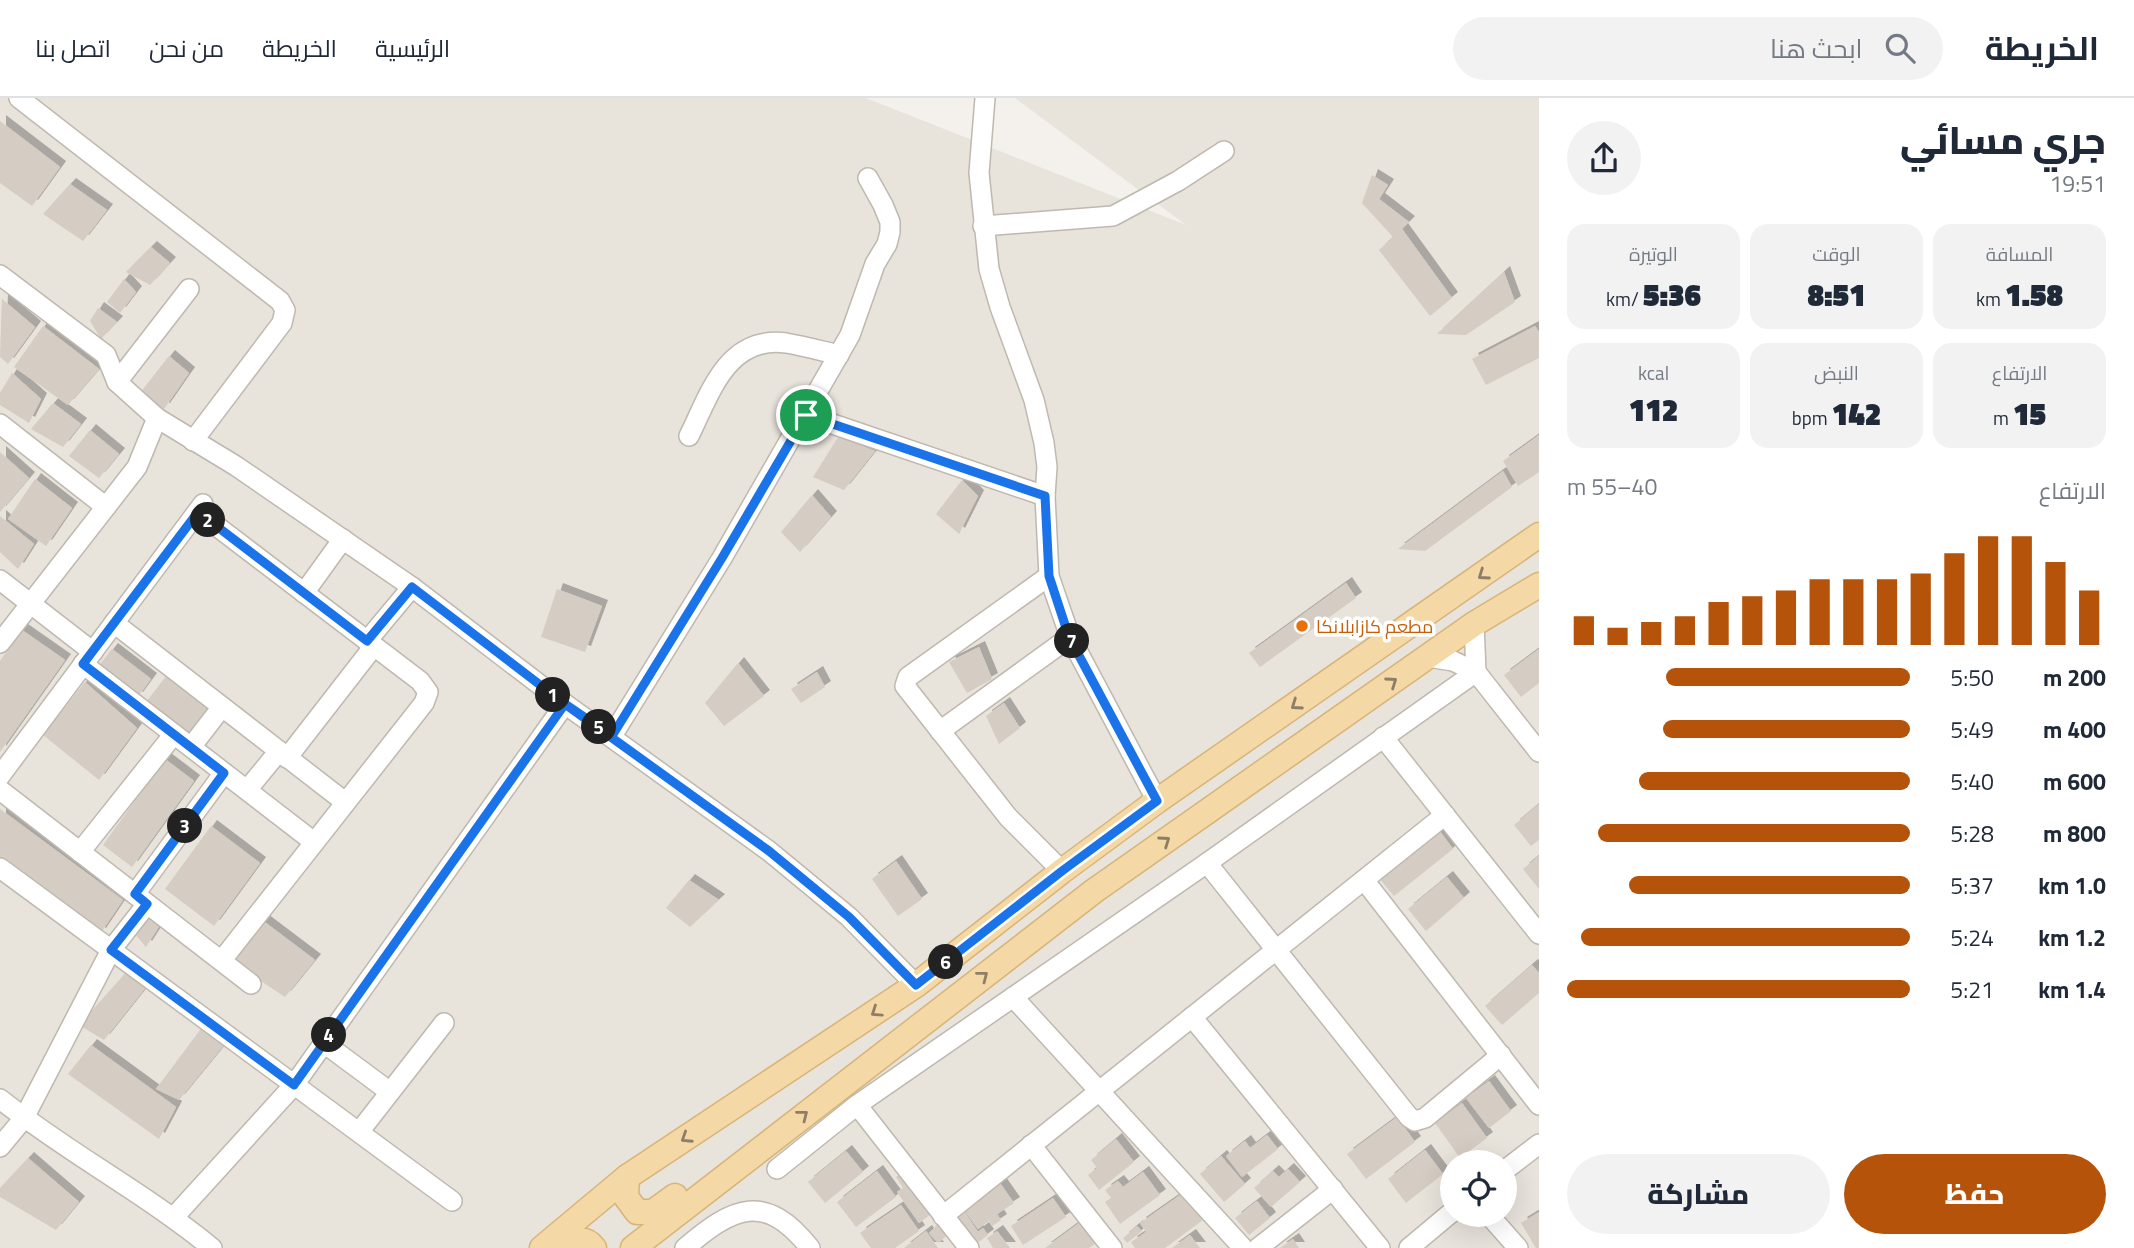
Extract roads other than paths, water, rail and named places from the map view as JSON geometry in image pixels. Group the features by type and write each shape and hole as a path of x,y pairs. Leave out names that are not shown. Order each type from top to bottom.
{"main road":[{"path":"542,1248 627,1177 916,985 1157,801 1539,535"},
{"path":"633,1248 1094,891 1474,624 1539,585"},
{"path":"627,1177 625,1191 629,1203 637,1212 648,1214 734,1151 748,1146 763,1146"},
{"path":"565,1248 573,1241 581,1240 594,1248"}],"street":[{"path":"19,98 269,293 285,310 282,323 192,441"},
{"path":"985,98 979,173 983,226 989,269 1034,400 1047,467 1045,496 1049,576 1069,637 1157,801"},
{"path":"983,226 1112,216 1178,181 1224,151"},
{"path":"612,736 806,415 857,318 875,264 887,244 890,232 890,222 868,178"},
{"path":"0,275 106,355 117,382 157,418 236,466 412,587 565,704 769,851 849,917 916,985"},
{"path":"117,382 189,289"},
{"path":"689,436 721,372 735,356 764,343 784,343 839,355"},
{"path":"806,415 1045,496"},
{"path":"0,643 137,467 157,418"},
{"path":"0,424 106,508"},
{"path":"0,776 200,508 304,593 420,681 428,696 222,960"},
{"path":"304,593 343,539"},
{"path":"1049,576 908,677 905,686 1008,817 1062,871"},
{"path":"0,580 174,734 314,842"},
{"path":"247,790 283,754 371,644 412,587"},
{"path":"114,623 345,802"},
{"path":"1474,624 1476,672"},
{"path":"940,731 1069,637"},
{"path":"1428,657 1453,662 1476,672 1539,752"},
{"path":"777,1168 857,1105 1207,863 1476,672"},
{"path":"174,1217 294,1085 565,704"},
{"path":"191,747 222,707"},
{"path":"80,852 174,734"},
{"path":"1383,737 1539,934"},
{"path":"0,1147 24,1118 111,950 141,899 224,773"},
{"path":"0,790 251,984"},
{"path":"943,1216 1446,815"},
{"path":"1207,863 1409,1118 1415,1121 1425,1118 1501,1055"},
{"path":"0,868 452,1201"},
{"path":"1364,880 1539,1105"},
{"path":"1013,997 1243,1248"},
{"path":"1192,1017 1380,1248"},
{"path":"359,1132 444,1023"},
{"path":"324,1043 390,1092"},
{"path":"0,1099 24,1118 174,1217 212,1248"},
{"path":"857,1105 968,1248"},
{"path":"1517,1161 1539,1144"},
{"path":"1031,1145 1112,1248"},
{"path":"1258,1248 1333,1189"},
{"path":"685,1248 727,1216 749,1212 760,1212 781,1219 810,1248"},
{"path":"1409,1248 1440,1222"},
{"path":"1499,1227 1518,1248"}],"place":[{"name":"مطعم كازابلانكا","path":"1302,626"}]}
